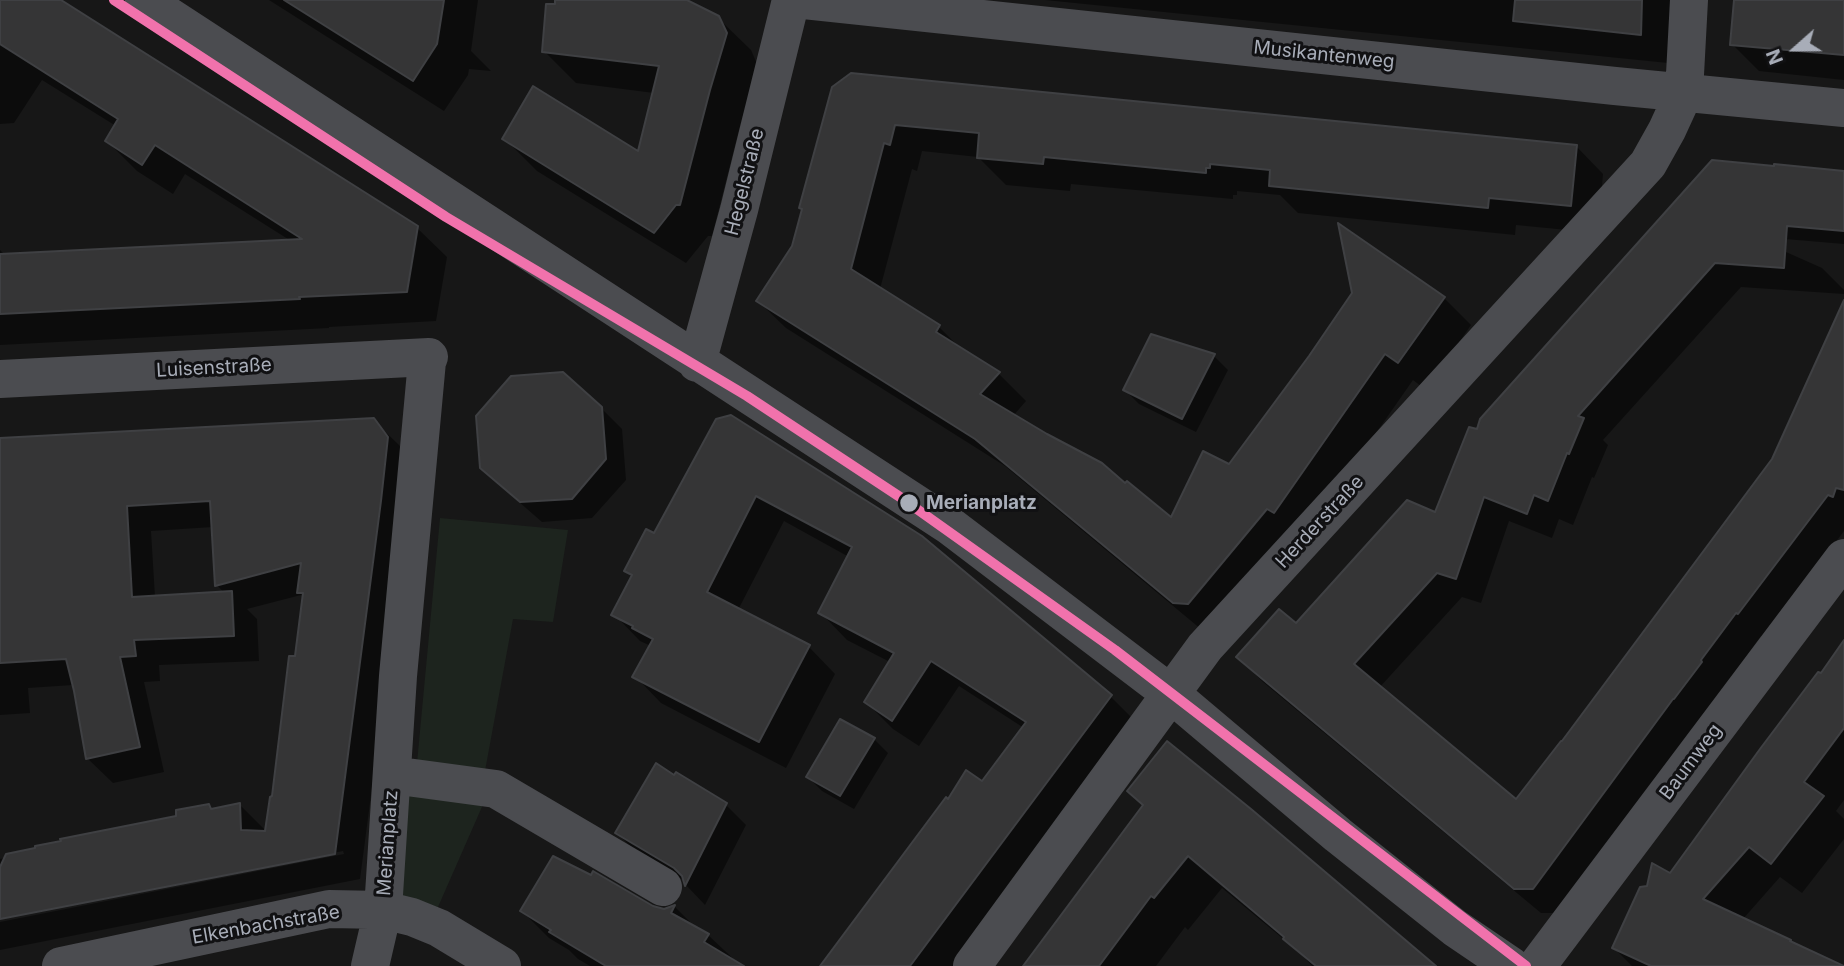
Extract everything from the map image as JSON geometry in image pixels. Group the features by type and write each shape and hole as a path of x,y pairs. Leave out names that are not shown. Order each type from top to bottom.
{"street":[{"path":"144,0 950,527 1171,694 1348,843 1455,928 1511,966"},
{"name":"Hegelstraße","path":"697,363 739,210 791,0"},
{"name":"Musikantenweg","path":"804,0 1844,108"},
{"path":"1684,93 1689,0"},
{"name":"Herderstraße","path":"972,966 1205,647 1648,164 1684,93"},
{"name":"Luisenstraße","path":"0,379 429,357"},
{"name":"Merianplatz","path":"370,966 383,910 398,676 426,361 429,357"},
{"name":"Baumweg","path":"1537,966 1844,558"},
{"name":"Merianplatz","path":"393,775 496,789 663,887"},
{"name":"Elkenbachstraße","path":"61,966 330,909 383,910 412,917 439,928 502,966"}],"shaded area":[{"path":"440,518 568,530 553,622 513,619 485,771 417,763"},
{"path":"409,787 485,800 438,907 397,898"}],"building":[{"path":"0,0 61,0 418,226 407,292 0,314 0,254 302,239 155,145 142,165 105,141 118,119 0,44"},
{"path":"284,0 444,0 437,44 413,81"},
{"path":"555,0 687,0 719,16 727,33 680,205 676,205 654,233 502,139 533,86 638,151 659,66 542,52 546,4 555,4"},
{"path":"1515,0 1642,0 1641,35 1513,21"},
{"path":"1734,0 1844,0 1844,55 1730,45"},
{"path":"851,73 1577,145 1571,206 1489,198 1488,208 1269,186 1270,170 1210,164 1206,173 1044,157 1043,164 977,158 979,133 895,125 890,145 884,143 851,269 940,325 936,332 1000,372 980,394 1102,463 1171,517 1203,451 1229,464 1352,293 1338,223 1445,297 1398,363 1385,354 1274,513 1267,509 1188,604 1173,603 975,439 756,301 792,246 802,209 799,208 832,87"},
{"path":"1712,160 1844,171 1844,231 1787,226 1784,268 1715,263 1578,416 1584,418 1548,501 1534,495 1527,514 1484,497 1456,579 1437,573 1354,664 1516,799 1772,459 1844,300 1844,490 1836,488 1833,497 1828,495 1738,614 1736,613 1533,889 1514,889 1236,657 1279,609 1296,623 1407,500 1435,512 1469,427 1477,429 1480,419"},
{"path":"1151,334 1215,354 1182,419 1123,390"},
{"path":"563,372 602,407 606,459 572,499 520,502 480,468 476,416 511,376"},
{"path":"731,415 922,536 1112,695 910,966 820,966 946,797 948,799 966,770 982,781 1026,722 931,661 892,721 864,702 894,653 818,613 852,547 756,496 707,592 810,645 759,742 632,677 653,639 611,615 632,575 624,571 646,529 654,533 716,419"},
{"path":"374,418 388,437 335,854 0,919 0,867 6,854 61,841 60,839 176,816 176,810 209,804 211,809 240,803 241,830 265,831 272,796 289,656 295,656 303,593 297,593 301,563 215,586 210,501 127,506 132,597 232,591 234,636 134,640 136,656 120,657 140,747 86,759 66,659 0,663 0,438"},
{"path":"1844,640 1844,728 1804,782 1824,796 1771,864 1749,847 1703,899 1844,966 1651,966 1612,948 1640,887 1647,886 1652,863 1670,873"},
{"path":"840,719 875,738 840,796 806,777"},
{"path":"1167,741 1436,966 1316,966 1188,856 1154,898 1151,896 1099,966 1023,966 1143,805 1127,791"},
{"path":"656,763 727,803 685,886 682,876 674,868 615,833"},
{"path":"553,856 591,875 593,871 653,906 664,909 675,905 671,913 709,934 704,942 744,966 606,966 520,911"}],"transit line":[{"path":"114,0 446,217 747,396 900,497 1115,650 1526,966"}],"place":[{"name":"Merianplatz","path":"909,503"}]}
